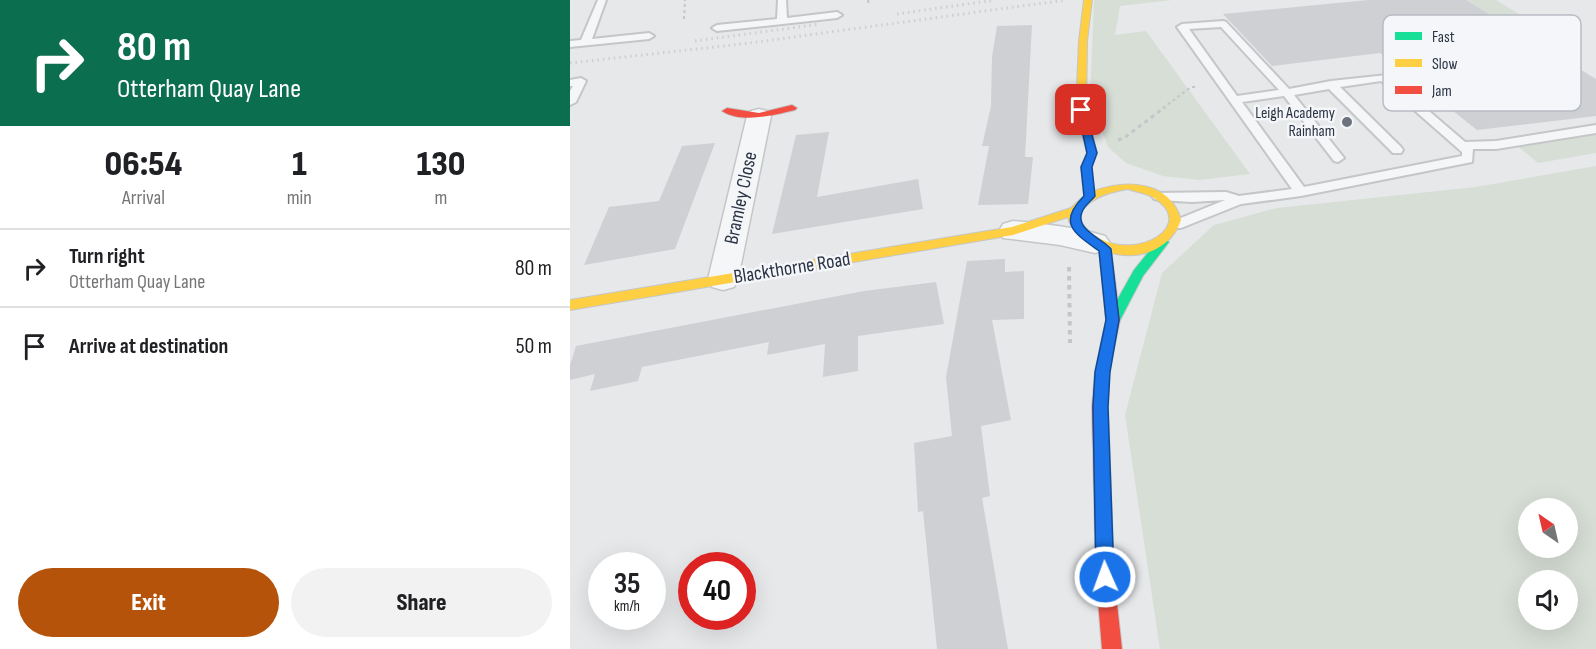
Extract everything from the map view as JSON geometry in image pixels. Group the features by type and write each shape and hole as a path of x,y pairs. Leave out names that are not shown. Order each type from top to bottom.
{"street":[{"path":"1088,4 1083,40 1081,110 1092,153 1128,186"},
{"path":"727,111 759,116 792,108"},
{"name":"Bramley Close","path":"723,279 759,116"},
{"path":"1089,196 1086,167 1092,153"},
{"path":"1128,186 1159,196 1173,209 1177,216 1176,225 1169,238 1137,253 1100,246 1077,226 1075,217 1076,210 1089,196 1107,188 1128,186"},
{"name":"Blackthorne Road","path":"1026,232 1076,210"},
{"name":"Blackthorne Road","path":"570,305 1026,232 1060,234 1100,246"},
{"path":"1112,649 1105,577 1100,407 1102,372 1113,320 1138,273 1163,242"},
{"path":"1100,246 1113,320"}],"lane":[{"path":"585,43 602,0"},
{"path":"782,0 782,20"},
{"path":"717,28 837,15"},
{"path":"1301,192 1182,27 1222,24 1275,78 1338,158"},
{"path":"570,44 649,36"},
{"path":"1234,100 1287,94 1331,84 1383,77"},
{"path":"570,83 581,81 570,102"},
{"path":"1331,84 1397,150"},
{"path":"1176,225 1239,200 1301,192 1468,159 1468,151 1422,111"},
{"path":"1462,146 1497,145 1596,129"},
{"path":"1159,196 1192,198 1226,196 1239,200"}],"path":[{"path":"684,19 685,0"},
{"path":"868,0 869,5"},
{"path":"1026,232 1039,247 1061,259 1070,270 1070,345"}],"shaded area":[{"path":"1094,0 1172,0 1120,6 1115,35 1146,31 1250,174 1199,180 1163,176 1126,163 1108,147 1090,98"},
{"path":"1466,0 1496,0 1520,15 1491,15"},
{"path":"1596,134 1596,153 1538,163 1519,147"},
{"path":"1596,166 1596,649 1160,649 1125,415 1162,273 1214,225 1277,208 1476,187"}],"building":[{"path":"1368,0 1466,0 1491,15 1383,15 1383,55 1380,53 1272,66 1223,14"},
{"path":"1032,25 1025,157 1033,157 1028,204 978,205 989,146 982,146 991,106 992,57 997,26"},
{"path":"1581,70 1596,79 1596,116 1477,130 1453,111 1581,111"},
{"path":"829,132 817,197 918,179 923,209 772,234 796,135"},
{"path":"715,143 675,249 584,265 609,207 659,201 682,146"},
{"path":"1005,259 1005,272 1024,271 1024,319 992,320 1011,420 981,426 990,496 982,498 1008,649 937,649 923,511 918,512 914,443 952,436 946,377 967,261"},
{"path":"936,282 944,324 858,336 858,371 823,377 825,344 767,355 769,342 642,367 638,381 590,391 595,374 570,380 570,365 576,346 864,291"}],"railway":[{"path":"897,14 995,0"},
{"path":"570,63 742,44 1066,0"},
{"path":"695,41 820,24"}],"traffic: fast":[{"path":"1113,320 1138,273 1163,242"}],"traffic: slow":[{"path":"1088,0 1083,41 1081,110 1092,153 1086,167 1089,196"},
{"path":"1128,186 1159,196 1172,208 1175,220 1170,233 1159,243 1144,249 1125,251 1104,246 1084,234 1075,224 1073,215 1077,207 1085,200 1107,190 1128,186"},
{"path":"570,305 1013,231 1076,210"}],"traffic: jam":[{"path":"727,111 759,116 792,108"},
{"path":"1105,249 1113,320 1102,372 1100,407 1105,577 1112,649"}],"place":[{"name":"Leigh Academy Rainham","path":"1347,122"}],"route":[{"path":"1081,110 1092,153 1086,167 1089,196 1076,210 1075,221 1088,238 1105,249 1113,320 1102,372 1100,407 1105,577"}]}
